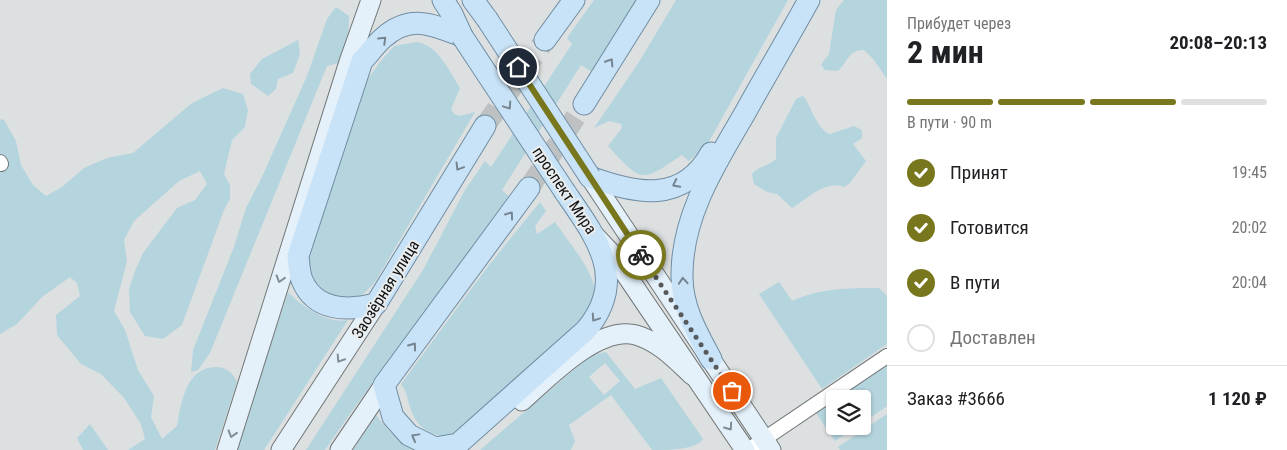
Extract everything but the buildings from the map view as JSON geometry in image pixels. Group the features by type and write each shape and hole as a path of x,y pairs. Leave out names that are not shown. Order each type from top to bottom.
{"main road":[{"path":"227,450 346,72 371,0"},
{"name":"проспект Мира","path":"443,0 462,36 565,192 596,237 612,254 692,375 746,450"},
{"name":"проспект Мира","path":"472,0 488,10 590,177 767,445"},
{"path":"545,40 574,0"},
{"path":"584,104 649,0"},
{"path":"590,177 616,186 649,192 666,189 695,174 707,160 797,0"},
{"path":"710,359 690,318 684,299 682,278 686,238 704,184 809,0"},
{"path":"376,304 342,310 317,300 302,280 298,256 362,61 381,39 411,23 430,23 462,36"},
{"name":"Заозёрная улица","path":"281,450 376,304 485,126"},
{"path":"340,450 384,385 529,188"},
{"path":"384,385 393,417 409,435 435,448 458,444 586,330 594,320 606,295 607,285 606,272 596,237"},
{"path":"464,450 570,360 595,342 606,338 635,334 664,349 692,375"}],"street":[{"path":"746,450 767,445 887,356"}],"shaded area":[{"path":"594,0 640,0 592,72 581,65 502,190 510,197 325,450 306,450 423,270 465,190 485,161 491,167 572,44 567,38"},
{"path":"676,0 788,0 707,145 689,161 682,155 658,171 642,175 628,167 608,146 622,128 621,124 609,121 594,128 639,62"},
{"path":"844,0 887,0 887,79 874,60 864,50 859,50 852,54 838,71 825,70 821,65 829,54 836,10"},
{"path":"336,7 349,16 348,45 338,63 327,66 210,353 198,370 191,372 193,350 234,247 246,208 307,76 327,19"},
{"path":"298,40 300,54 293,73 278,79 276,89 268,96 251,84 250,74 262,59"},
{"path":"417,42 431,48 443,60 460,88 451,109 454,114 460,116 475,112 375,282 359,296 352,299 338,298 312,284 306,257 363,86 394,46"},
{"path":"223,88 243,94 248,110 245,127 232,140 224,174 230,185 230,199 224,210 182,325 163,339 145,336 130,312 129,289 143,253 177,208 195,200 207,184 200,171 179,181 134,221 124,240 127,261 114,311 125,330 138,370 154,396 151,417 162,439 177,426 183,397 198,373 206,369 220,367 229,371 237,382 215,450 128,450 145,439 141,424 124,398 101,374 81,364 57,335 56,315 80,296 77,283 70,277 42,297 17,324 0,334 0,119 4,120 16,141 21,165 33,185 46,196 62,187 84,168 107,158 133,153 192,103"},
{"path":"802,96 805,98 818,123 830,134 854,126 862,130 862,138 853,144 866,161 850,183 844,187 837,185 824,188 792,208 777,194 767,192 754,184 752,174 757,169 776,159 776,138 796,99"},
{"path":"540,202 546,211 535,226 537,234 555,222 578,253 592,280 594,292 588,311 581,324 455,435 441,436 428,432 414,417 401,384 489,265"},
{"path":"779,282 792,301 824,291 879,288 887,296 887,344 822,389 759,294"},
{"path":"288,292 308,309 324,317 340,321 348,320 264,450 237,450"},
{"path":"606,352 635,389 661,378 703,439 700,443 688,447 652,450 611,395 569,425 575,441 571,450 480,450 591,355","holes":["605,363 620,381 604,395 589,377"]},
{"path":"887,365 887,406 871,417 871,390 850,390"},
{"path":"826,406 826,428 816,413"},
{"path":"887,414 887,450 840,450 838,447 856,435 871,435 871,425"},
{"path":"376,415 389,431 412,450 353,450"},
{"path":"90,424 108,450 83,450 77,438"},
{"path":"831,435 844,435 835,441"}],"tunnel":[{"path":"485,126 545,40"},
{"path":"529,188 584,104"}],"way so far":[{"path":"641,255 732,391"}],"route":[{"path":"518,67 641,255"}]}
